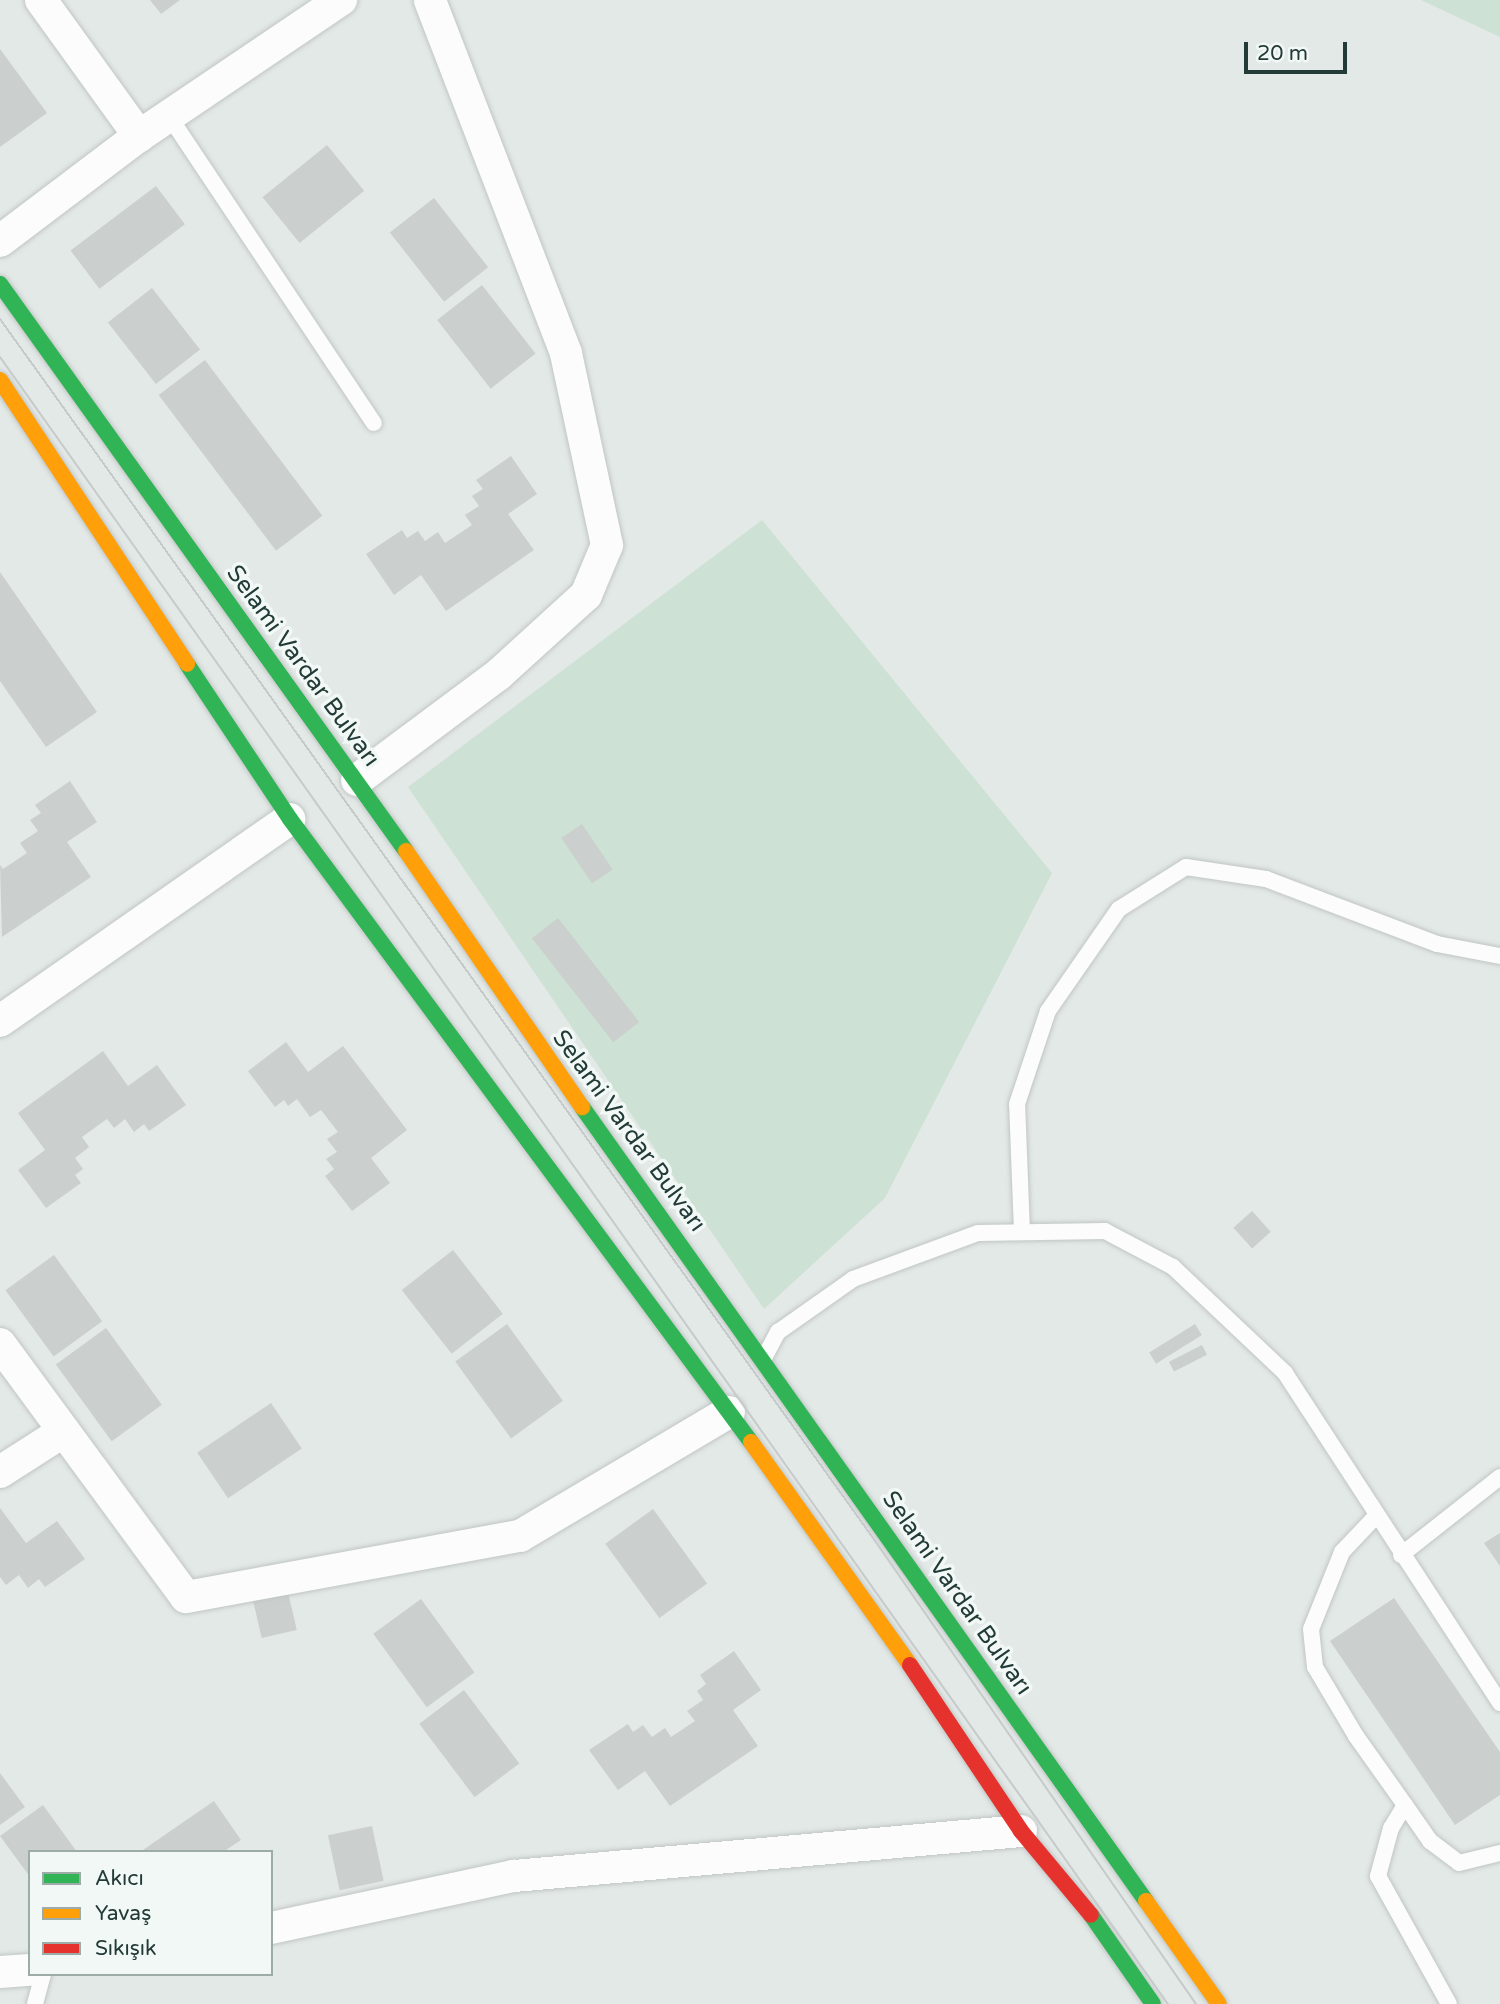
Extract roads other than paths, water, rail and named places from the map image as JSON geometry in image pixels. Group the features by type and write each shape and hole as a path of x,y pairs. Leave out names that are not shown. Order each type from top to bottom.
{"main road":[{"name":"Selami Vardar Bulvarı","path":"0,284 356,780 586,1112 764,1358 1219,2004"},
{"path":"0,380 290,819 864,1596 1021,1831 1079,1896 1153,2004"}],"street":[{"path":"41,0 139,136"},
{"path":"0,241 139,136 341,0"},
{"path":"356,780 498,675 586,595 607,545 566,353 430,0"},
{"path":"0,1021 290,819"},
{"path":"0,1344 186,1597 520,1536 729,1412"},
{"path":"0,1472 64,1431"},
{"path":"273,1928 514,1877 1021,1831"},
{"path":"0,1972 28,1970"}],"lane":[{"path":"169,116 374,423"},
{"path":"1022,1233 1017,1104 1048,1011 1119,909 1186,867 1266,879 1437,944 1500,956"},
{"path":"764,1358 778,1332 853,1279 978,1233 1105,1231 1173,1267 1285,1373 1401,1555 1500,1703"},
{"path":"1401,1555 1500,1477"},
{"path":"1376,1516 1342,1552 1311,1629 1315,1667 1356,1736 1430,1841 1459,1863 1500,1853"},
{"path":"1405,1805 1391,1828 1378,1876 1449,2004"},
{"path":"34,2004 42,1976"}],"tram line":[{"path":"0,319 871,1535 1196,2004"},
{"path":"0,357 1168,2004"}]}
